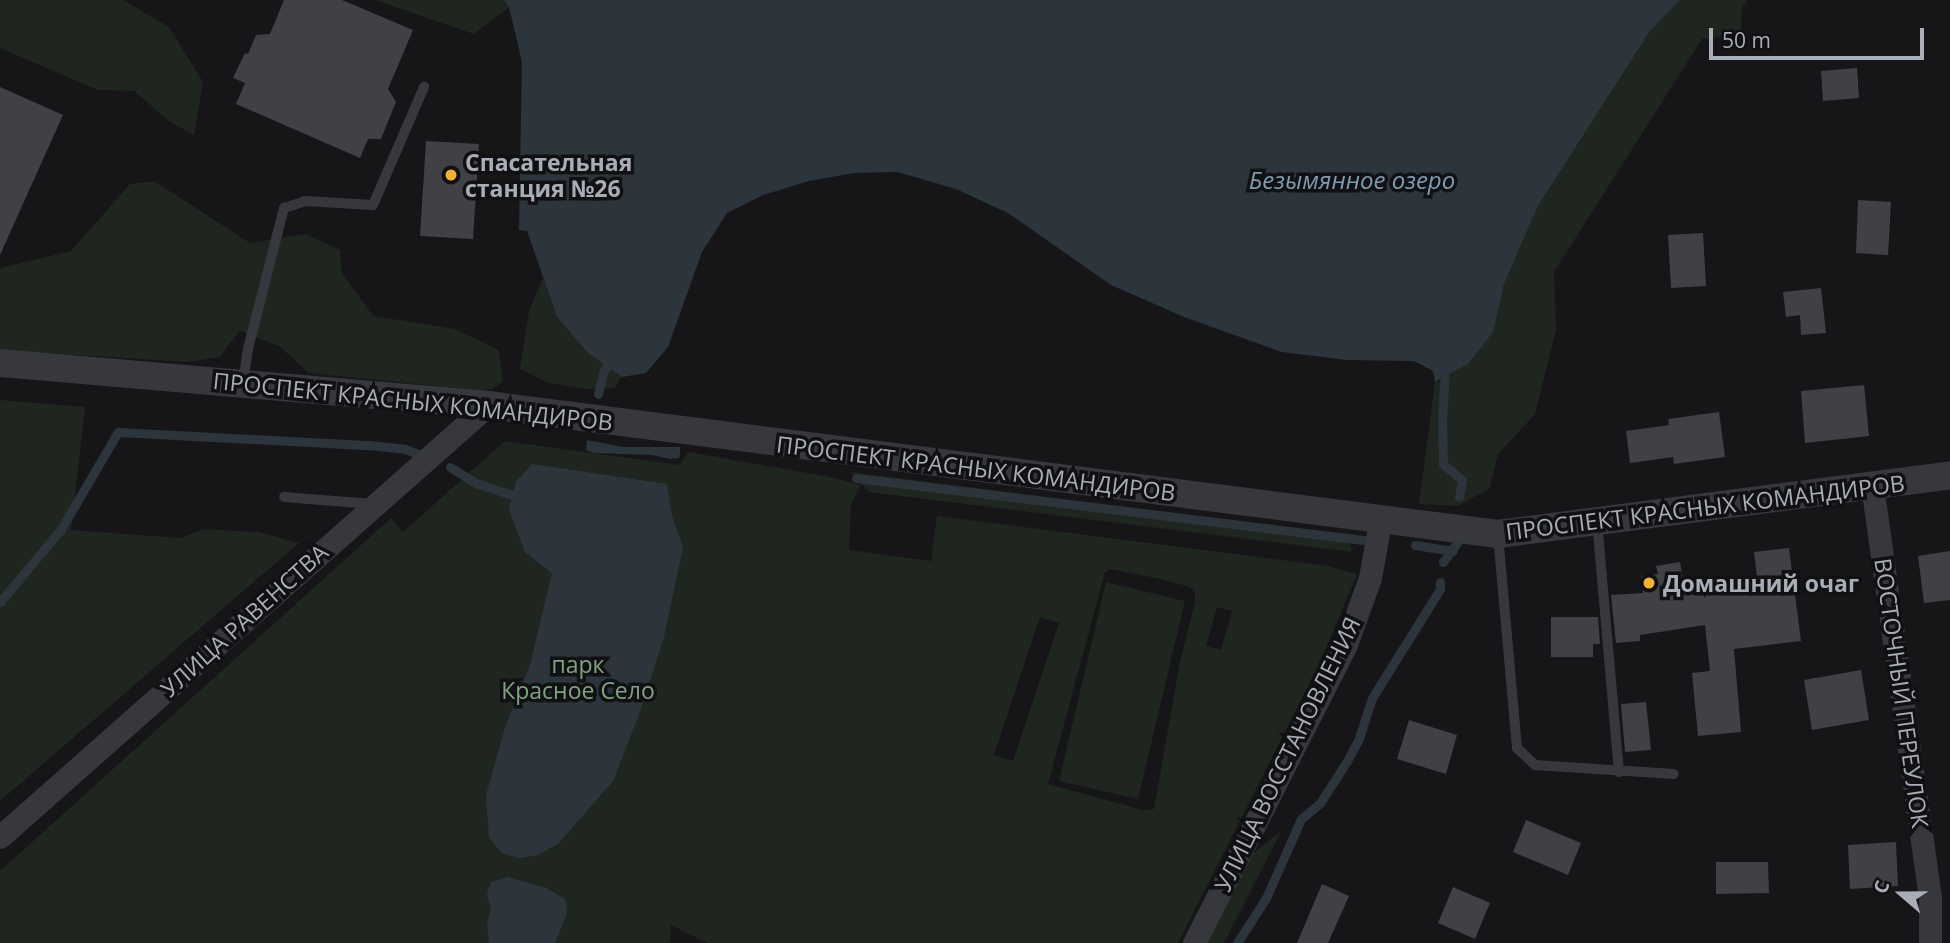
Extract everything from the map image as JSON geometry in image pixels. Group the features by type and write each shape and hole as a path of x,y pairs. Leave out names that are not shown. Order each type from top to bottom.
{"street":[{"name":"ПРОСПЕКТ КРАСНЫХ КОМАНДИРОВ","path":"0,363 488,405 1498,534 1950,475"},
{"name":"УЛИЦА РАВЕНСТВА","path":"0,837 488,405"},
{"name":"ВОСТОЧНЫЙ ПЕРЕУЛОК","path":"1872,485 1940,897 1930,943"},
{"name":"УЛИЦА ВОССТАНОВЛЕНИЯ","path":"1194,943 1345,647 1370,578 1380,521"}],"lane":[{"path":"243,384 248,349 284,208 305,201 373,205 424,87"},
{"path":"284,497 374,504"},
{"path":"1597,521 1619,772"},
{"path":"1498,534 1517,748 1535,765 1674,774"}],"green space":[{"path":"0,0 123,0 169,27 203,82 194,135 169,121 134,91 98,90 0,48"},
{"path":"375,0 504,0 509,7 474,34"},
{"path":"1680,0 1748,0 1742,7 1741,34 1702,39 1554,272 1556,330 1535,414 1498,454 1490,488 1458,506 1419,504 1435,382 1444,380 1492,332 1504,284 1538,206 1650,31"},
{"path":"154,181 250,243 306,234 340,250 342,273 373,316 455,329 499,350 503,381 493,389 458,395 435,386 309,373 279,346 240,331 219,357 189,362 0,350 0,268 71,251 130,184"},
{"path":"543,278 557,317 588,353 622,377 614,388 584,389 549,383 520,369 529,311"},
{"path":"0,400 85,407 71,530 181,538 204,529 258,532 299,543 0,801"},
{"name":"парк Красное Село","path":"505,441 680,465 688,452 861,485 851,505 849,550 931,561 937,516 1328,566 1357,574 1319,665 1178,943 707,943 671,925 670,943 0,943 0,871 391,518 403,532","holes":["1110,569 1161,579 1190,587 1195,593 1154,809 1143,810 1048,784 1105,572","1217,607 1232,611 1221,650 1206,646","1040,617 1059,623 1013,761 994,755"]},
{"path":"850,472 1348,535 1352,552 869,492"},
{"path":"1106,582 1185,601 1138,799 1059,781"},
{"path":"1282,830 1224,943 1206,943 1245,860"}],"water":[{"name":"Безымянное озеро","path":"504,0 1680,0 1650,31 1538,206 1504,284 1493,332 1469,363 1435,382 1433,371 1414,361 1347,360 1282,352 1184,317 1111,285 1008,213 956,189 898,172 854,173 809,181 763,195 727,213 702,252 668,347 646,373 622,377 588,353 557,317 527,231 519,230 522,62 509,7"},
{"path":"587,440 623,447 680,447 680,453 679,458 670,459 652,455 594,453 586,450"},
{"path":"532,464 667,484 672,516 683,547 664,637 640,712 613,781 558,844 538,855 519,858 502,853 489,838 486,795 505,727 530,665 552,573 525,552 509,510 516,482"},
{"path":"508,877 546,888 565,899 567,914 555,943 489,943 487,924 491,909 487,894 491,882"}],"building":[{"path":"284,0 342,0 413,30 388,89 396,102 381,139 368,139 360,158 236,104 245,83 233,78 256,35 270,34"},
{"path":"1857,68 1859,98 1823,101 1821,71"},
{"path":"0,87 63,115 0,255"},
{"name":"Спасательная станция №26","path":"426,141 479,144 473,239 420,236"},
{"path":"1858,200 1891,202 1888,255 1856,253"},
{"path":"1703,233 1706,286 1671,288 1668,235"},
{"path":"1821,288 1826,333 1801,335 1800,315 1786,317 1783,292"},
{"path":"1864,385 1869,436 1805,443 1801,391"},
{"path":"1719,412 1725,457 1674,464 1673,457 1630,463 1626,431 1669,425 1668,419"},
{"path":"1789,548 1801,641 1734,649 1741,732 1698,736 1692,673 1710,671 1705,625 1640,635 1640,641 1616,643 1611,595 1643,593 1641,576 1658,574 1656,566 1680,562 1685,593 1758,586 1754,552"},
{"path":"1950,551 1950,600 1924,603 1918,556"},
{"path":"1551,617 1598,617 1600,644 1593,644 1593,657 1551,657"},
{"path":"1861,670 1869,720 1812,730 1804,680"},
{"path":"1646,702 1651,750 1625,752 1621,704"},
{"path":"1409,720 1457,735 1446,774 1397,759"},
{"path":"1526,820 1581,843 1568,875 1513,852"},
{"path":"1896,842 1898,886 1850,889 1848,845"},
{"path":"1716,862 1768,862 1769,893 1716,894"},
{"path":"1322,884 1349,896 1328,943 1297,943"},
{"path":"1453,887 1490,903 1475,939 1438,923"}],"waterway":[{"path":"598,394 604,370 614,358"},
{"path":"1445,368 1443,464 1462,480 1459,497"},
{"path":"0,602 61,529 118,432 369,445 405,449 421,455"},
{"path":"450,467 476,483 521,498"},
{"path":"856,478 1363,540"},
{"path":"1443,562 1459,540"},
{"path":"1415,545 1453,551"},
{"path":"1237,943 1266,898 1301,819 1320,803 1347,761 1359,738 1372,698 1440,589 1440,582"}],"place":[{"name":"Спасательная станция №26","path":"451,175"},
{"name":"Домашний очаг","path":"1649,583"}]}
